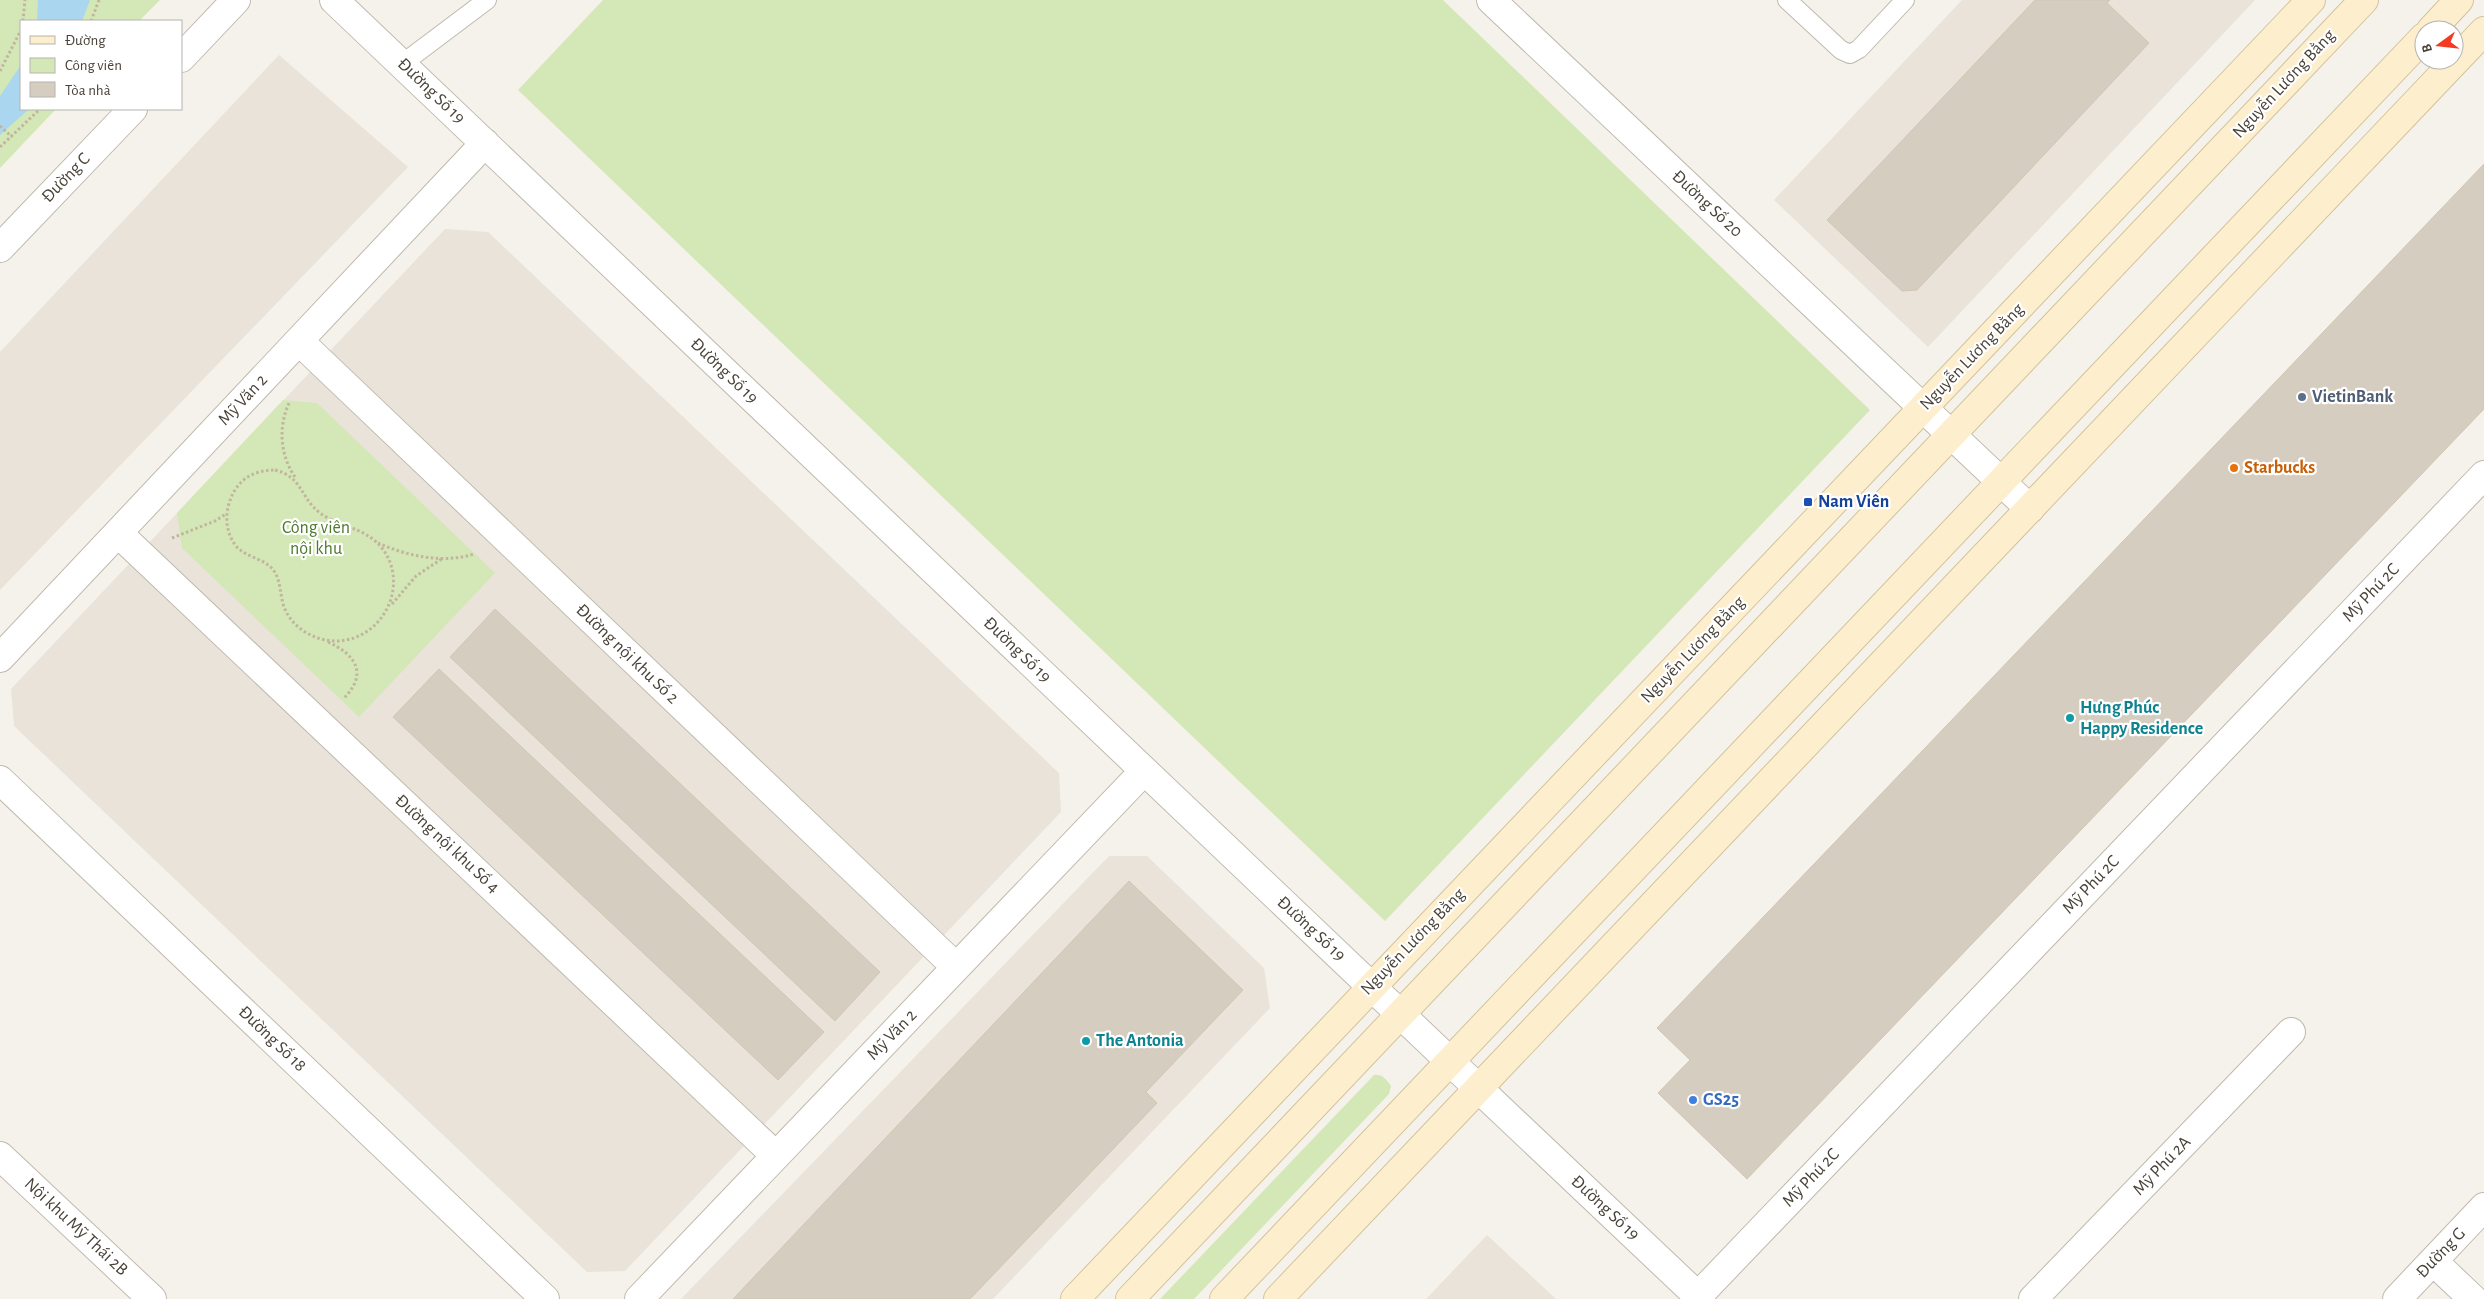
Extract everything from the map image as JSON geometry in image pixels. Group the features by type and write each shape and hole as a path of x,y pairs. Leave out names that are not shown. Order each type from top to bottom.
{"main road":[{"name":"Nguyễn Lương Bằng","path":"1075,1299 2311,0"},
{"name":"Nguyễn Lương Bằng","path":"1130,1299 1952,436 2364,0"},
{"path":"2440,20 2459,0"},
{"path":"1278,1299 2484,30"},
{"path":"1224,1299 2414,48"}],"street":[{"path":"182,57 236,0"},
{"name":"Đường Số 19","path":"334,0 1699,1297"},
{"name":"Đường Số 20","path":"1492,0 2030,509"},
{"name":"Đường C","path":"0,248 131,110"},
{"name":"Mỹ Văn 2","path":"0,658 485,143"},
{"name":"Đường nội khu Số 2","path":"299,341 956,967"},
{"name":"Mỹ Phú 2C","path":"1699,1297 2484,475"},
{"name":"Đường nội khu Số 4","path":"118,532 776,1156"},
{"name":"Mỹ Văn 2","path":"639,1299 1144,771"},
{"name":"Đường Số 18","path":"0,780 545,1299"},
{"name":"Mỹ Phú 2A","path":"2033,1299 2291,1032"},
{"name":"Nội khu Mỹ Thái 2B","path":"0,1156 152,1299"},
{"name":"Đường G","path":"2397,1299 2484,1207"},
{"path":"2433,1261 2473,1299"}],"lane":[{"path":"402,64 487,0"},
{"path":"1787,0 1841,50 1850,54 1859,49 1905,0"}],"path":[{"path":"24,20 25,0"},
{"path":"91,20 99,0"},
{"path":"0,71 20,32"},
{"path":"0,148 39,110"},
{"path":"0,126 12,137"},
{"path":"292,397 282,423 282,447 290,470 309,502 318,512 342,526 409,554 443,558 477,553"},
{"path":"302,488 287,472 275,470 246,478 237,488 230,501 226,514 227,525 236,546 245,554 264,562 274,572 284,608 295,625 311,636 323,640 347,653 357,670 357,679 341,701"},
{"path":"168,539 215,521 226,514"},
{"path":"375,541 384,551 392,574 393,595 390,606"},
{"path":"323,640 344,640 362,636 382,619 390,606 416,576 443,558"}],"shaded area":[{"path":"1962,0 2255,0 1928,347 1774,200"},
{"path":"279,55 408,167 0,590 0,352"},
{"path":"445,229 488,232 1059,773 1061,812 625,1271 587,1272 14,726 11,689"},
{"name":"The Antonia","path":"1109,856 1147,856 1264,968 1270,1008 993,1299 681,1299"},
{"path":"1487,1235 1556,1299 1426,1299"}],"green space":[{"path":"0,0 160,0 140,20 20,20 20,110 55,110 0,168"},
{"path":"603,0 1443,0 1870,410 1385,921 518,90"},
{"name":"Công viên nội khu","path":"283,400 317,403 495,573 359,717 182,548 177,513"},
{"path":"1374,1075 1382,1076 1391,1086 1389,1094 1194,1299 1160,1299"}],"water":[{"path":"38,0 90,0 82,20 37,20"},
{"path":"20,66 20,110 28,110 0,135 0,96"}],"building":[{"path":"2035,0 2110,0 2107,3 2149,43 1917,290 1902,291 1827,220"},
{"name":"Hưng Phúc Happy Residence","path":"2484,164 2484,409 1747,1179 1658,1093 1690,1060 1657,1028"},
{"path":"495,609 880,972 835,1021 450,657"},
{"path":"439,669 824,1032 778,1080 393,717"},
{"name":"The Antonia","path":"1129,881 1243,990 1146,1092 1157,1103 970,1299 733,1299"}],"place":[{"name":"VietinBank","path":"2302,397"},
{"name":"Starbucks","path":"2234,468"},
{"name":"Nam Viên","path":"1808,502"},
{"name":"Hưng Phúc Happy Residence","path":"2070,718"},
{"name":"The Antonia","path":"1086,1041"},
{"name":"GS25","path":"1693,1100"}]}
